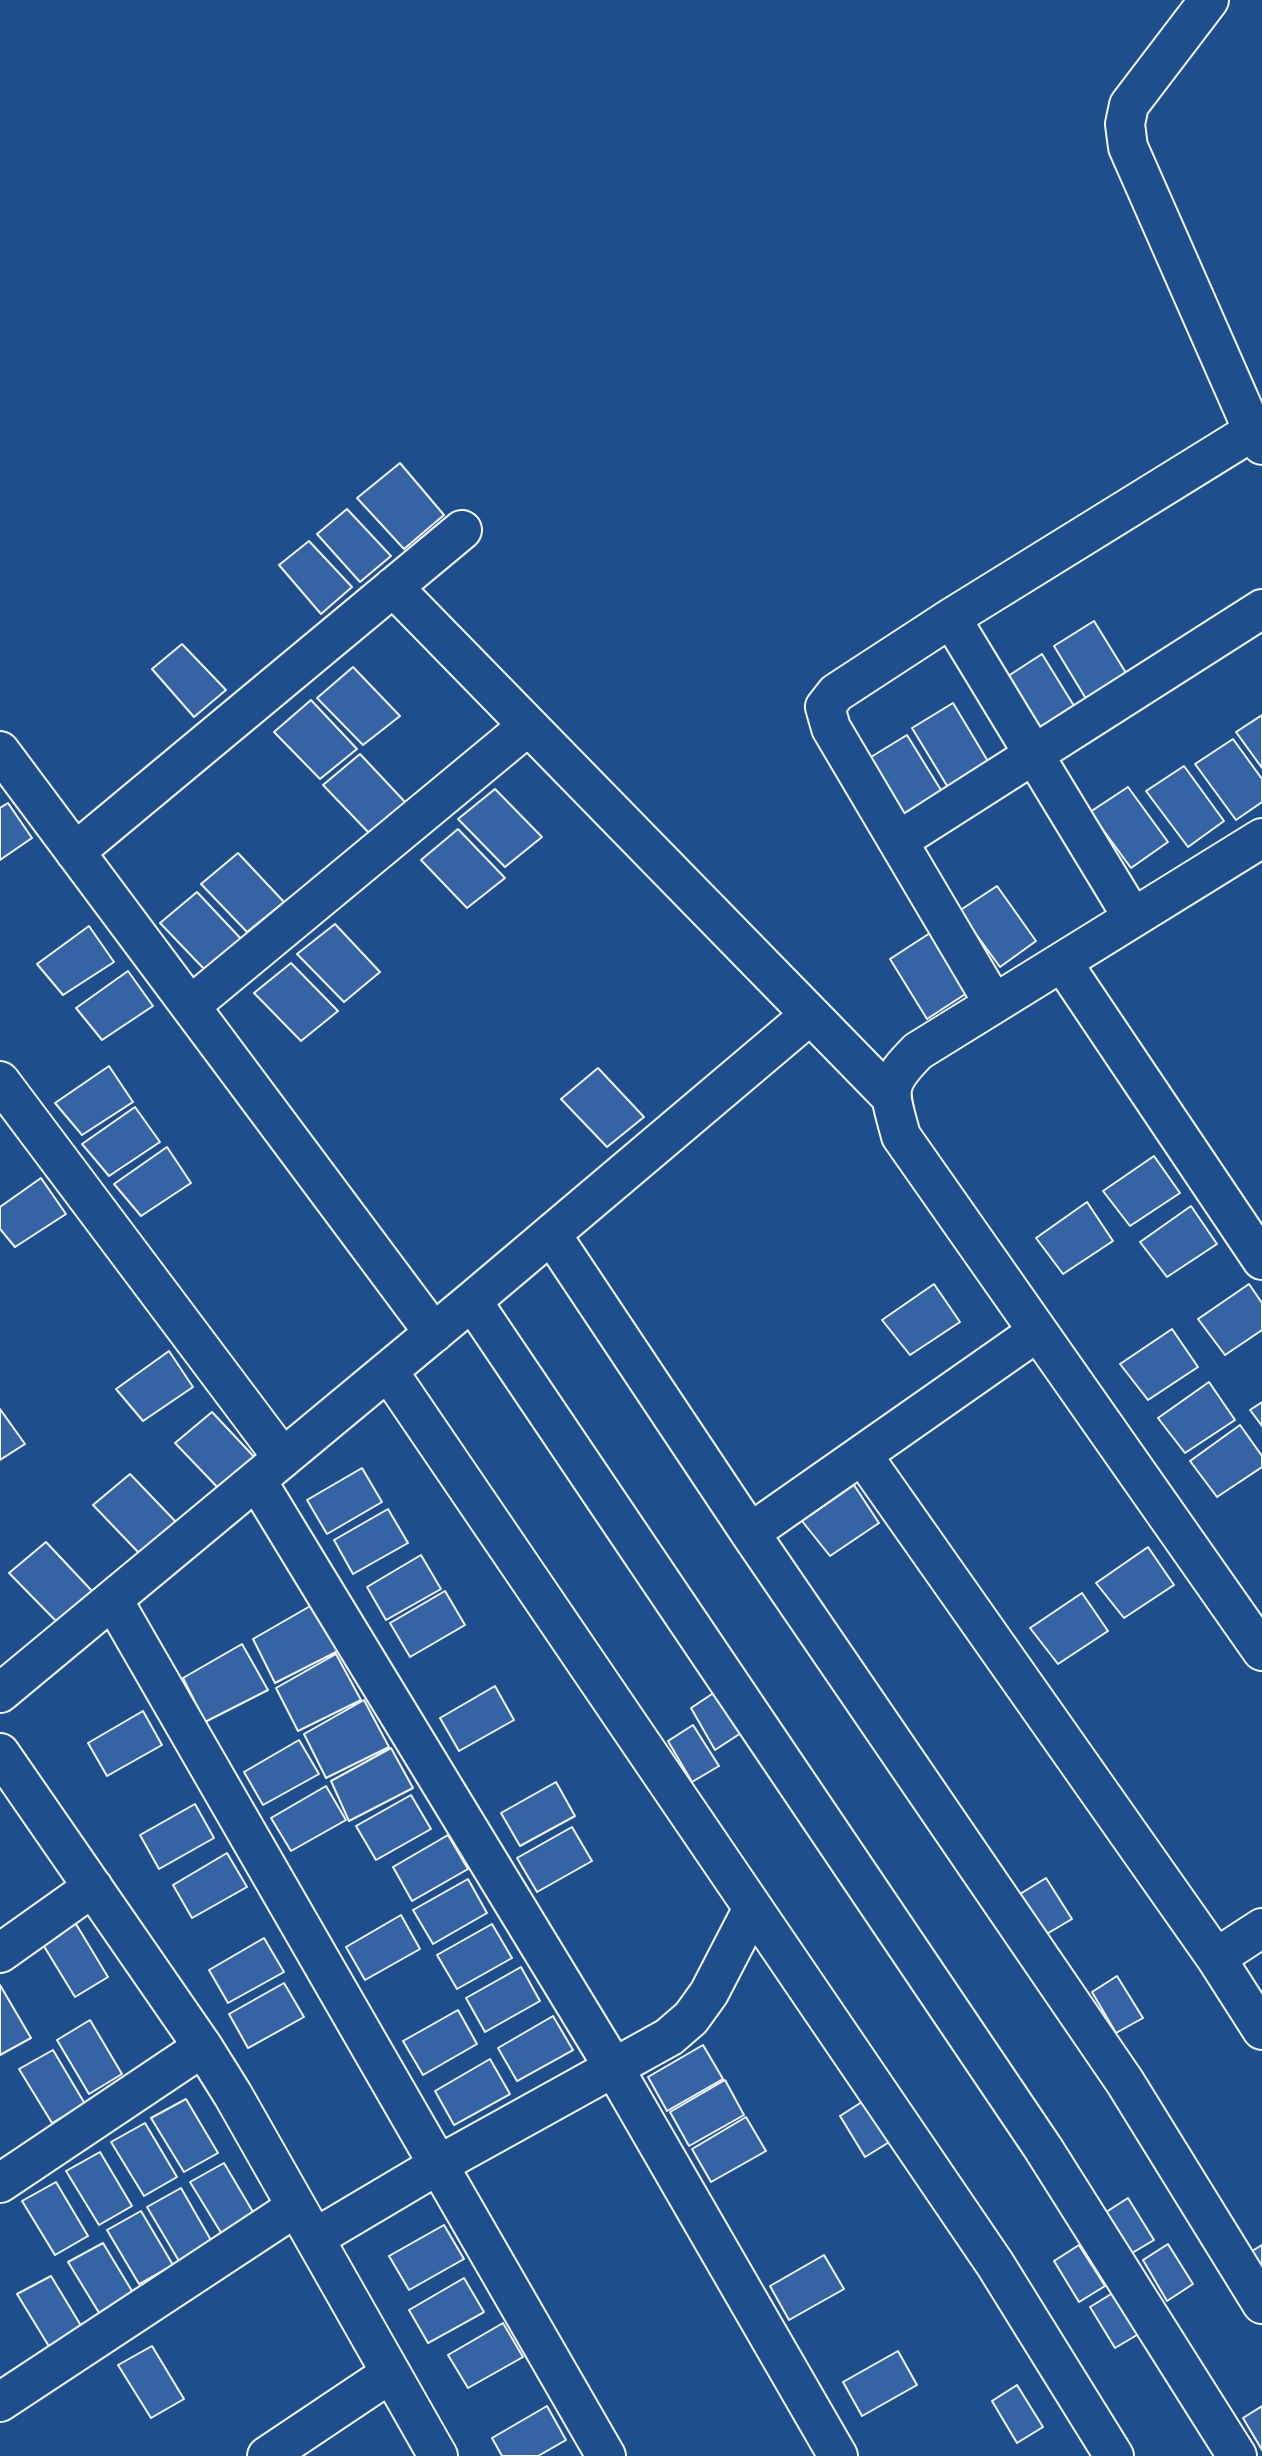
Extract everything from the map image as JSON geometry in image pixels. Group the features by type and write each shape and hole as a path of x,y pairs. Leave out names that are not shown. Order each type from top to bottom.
{"street":[{"path":"994,1004 831,729 825,707 836,693 951,618 1258,438 1128,147 1125,124 1129,105 1209,0"},
{"path":"75,852 462,530"},
{"path":"393,587 890,1096 901,1136 1262,1651"},
{"path":"898,842 1262,609"},
{"path":"951,618 1133,918"},
{"path":"190,1006 528,726"},
{"path":"0,751 434,1333"},
{"path":"890,1096 896,1072 918,1051 1262,838"},
{"path":"1062,962 1262,1260"},
{"path":"5,1679 113,1600 810,1015"},
{"path":"0,1080 270,1470 838,2456"},
{"path":"551,1234 750,1533 1125,2082 1262,2304"},
{"path":"472,1301 1043,2148 1237,2456"},
{"path":"750,1533 1037,1332"},
{"path":"388,1371 995,2264 1114,2456"},
{"path":"863,1456 1216,1958 1262,2030"},
{"path":"113,1600 606,2456"},
{"path":"0,1752 202,2047 306,2222 438,2456"},
{"path":"0,1954 93,1887"},
{"path":"0,2402 306,2222 438,2165 669,2037 691,2018 709,1993 753,1908"},
{"path":"1216,1958 1262,1928"},
{"path":"0,2183 202,2047"},
{"path":"274,2454 391,2373"}],"building":[{"path":"400,463 444,515 404,549 357,498"},
{"path":"347,509 391,556 360,582 317,534"},
{"path":"309,541 352,587 321,614 279,565"},
{"path":"1094,621 1131,681 1091,707 1054,646"},
{"path":"182,644 226,690 194,717 152,669"},
{"path":"1042,654 1079,714 1039,740 1002,680"},
{"path":"353,667 400,716 363,745 317,698"},
{"path":"311,700 357,749 320,779 274,732"},
{"path":"953,703 989,763 949,789 912,728"},
{"path":"1262,715 1262,768 1236,732"},
{"path":"907,735 944,795 903,821 866,760"},
{"path":"1233,739 1262,779 1262,802 1236,820 1195,764"},
{"path":"360,754 406,803 369,833 323,785"},
{"path":"1184,766 1224,821 1188,847 1146,791"},
{"path":"1128,787 1168,842 1131,868 1090,812"},
{"path":"495,789 542,837 505,867 458,819"},
{"path":"8,803 32,838 0,860 0,808"},
{"path":"458,829 505,878 467,908 421,860"},
{"path":"238,853 284,902 247,932 201,884"},
{"path":"997,886 1036,941 1000,967 959,911"},
{"path":"197,892 243,941 206,971 160,923"},
{"path":"335,924 380,972 344,1002 297,954"},
{"path":"89,926 114,962 63,995 37,964"},
{"path":"930,933 967,993 927,1019 890,959"},
{"path":"291,963 338,1011 301,1041 254,993"},
{"path":"128,971 153,1006 102,1040 76,1008"},
{"path":"109,1066 133,1102 82,1135 55,1103"},
{"path":"598,1068 644,1117 607,1147 561,1099"},
{"path":"135,1107 160,1142 109,1176 82,1144"},
{"path":"167,1147 191,1183 141,1216 114,1184"},
{"path":"1154,1156 1180,1193 1130,1226 1103,1191"},
{"path":"41,1178 66,1214 15,1247 0,1229 0,1207"},
{"path":"1087,1202 1113,1241 1063,1274 1036,1238"},
{"path":"1191,1206 1217,1244 1167,1277 1140,1242"},
{"path":"934,1284 960,1322 910,1355 882,1320"},
{"path":"1249,1284 1262,1303 1262,1330 1225,1355 1198,1319"},
{"path":"1172,1329 1198,1367 1148,1400 1120,1364"},
{"path":"169,1351 193,1387 143,1421 116,1389"},
{"path":"1209,1382 1235,1420 1185,1453 1158,1418"},
{"path":"1262,1402 1262,1426 1250,1410"},
{"path":"0,1409 25,1444 0,1460"},
{"path":"212,1412 258,1461 221,1491 175,1443"},
{"path":"1240,1425 1262,1456 1262,1467 1217,1497 1190,1461"},
{"path":"362,1468 382,1502 327,1534 307,1500"},
{"path":"130,1474 177,1523 139,1553 93,1505"},
{"path":"854,1485 879,1523 830,1556 802,1521"},
{"path":"388,1509 408,1543 353,1574 334,1540"},
{"path":"46,1542 92,1591 56,1621 9,1573"},
{"path":"1148,1547 1174,1585 1124,1618 1096,1583"},
{"path":"421,1555 441,1589 386,1620 367,1587"},
{"path":"445,1591 465,1625 410,1657 390,1623"},
{"path":"1082,1593 1108,1631 1058,1664 1030,1628"},
{"path":"312,1605 338,1651 275,1683 253,1639"},
{"path":"242,1644 268,1690 205,1722 183,1678"},
{"path":"336,1654 361,1700 298,1731 276,1688"},
{"path":"495,1686 514,1720 459,1751 440,1718"},
{"path":"715,1692 741,1733 715,1750 691,1708"},
{"path":"364,1700 389,1747 326,1778 304,1734"},
{"path":"143,1711 162,1745 107,1776 88,1743"},
{"path":"693,1725 719,1766 692,1782 668,1741"},
{"path":"299,1740 319,1774 263,1805 244,1772"},
{"path":"391,1748 413,1788 349,1821 331,1781"},
{"path":"556,1782 575,1816 520,1846 501,1813"},
{"path":"326,1786 346,1820 291,1851 271,1818"},
{"path":"411,1795 431,1829 376,1860 356,1826"},
{"path":"195,1804 214,1838 159,1869 140,1835"},
{"path":"572,1827 592,1861 537,1892 517,1858"},
{"path":"448,1835 468,1869 412,1901 393,1867"},
{"path":"227,1853 247,1887 192,1918 173,1885"},
{"path":"1046,1878 1072,1919 1045,1935 1020,1894"},
{"path":"468,1879 487,1913 433,1944 413,1910"},
{"path":"401,1915 420,1949 365,1980 346,1947"},
{"path":"76,1924 108,1977 75,1997 42,1943"},
{"path":"492,1924 512,1958 457,1989 437,1955"},
{"path":"264,1938 284,1972 228,2003 209,1970"},
{"path":"521,1967 540,2001 485,2032 466,1998"},
{"path":"1117,1976 1143,2018 1116,2033 1092,1992"},
{"path":"284,1983 304,2017 248,2048 229,2014"},
{"path":"0,1985 31,2038 0,2055"},
{"path":"458,2010 477,2044 423,2075 403,2041"},
{"path":"553,2016 573,2050 517,2081 498,2048"},
{"path":"90,2020 122,2074 89,2094 57,2040"},
{"path":"703,2045 723,2079 667,2111 648,2077"},
{"path":"53,2050 85,2104 52,2123 19,2069"},
{"path":"490,2059 510,2094 454,2125 435,2091"},
{"path":"725,2080 744,2115 689,2146 670,2112"},
{"path":"186,2099 218,2153 184,2172 151,2118"},
{"path":"865,2100 891,2141 865,2157 840,2116"},
{"path":"746,2117 766,2151 711,2182 692,2149"},
{"path":"145,2123 177,2177 144,2196 111,2142"},
{"path":"100,2152 132,2206 99,2225 66,2171"},
{"path":"224,2163 256,2217 223,2236 190,2182"},
{"path":"56,2182 88,2236 55,2255 22,2201"},
{"path":"181,2188 212,2242 179,2261 147,2207"},
{"path":"1128,2198 1154,2240 1127,2256 1103,2214"},
{"path":"141,2211 173,2265 139,2284 107,2230"},
{"path":"444,2225 464,2259 409,2290 389,2256"},
{"path":"103,2243 135,2296 101,2316 68,2262"},
{"path":"1168,2244 1193,2284 1167,2301 1143,2260"},
{"path":"1079,2245 1105,2286 1079,2302 1054,2261"},
{"path":"1262,2245 1262,2268 1252,2251"},
{"path":"824,2255 844,2289 789,2320 770,2286"},
{"path":"51,2276 83,2329 50,2348 17,2294"},
{"path":"464,2278 484,2312 428,2343 409,2310"},
{"path":"1116,2291 1142,2332 1115,2348 1090,2307"},
{"path":"503,2323 523,2357 468,2388 448,2355"},
{"path":"152,2346 184,2399 151,2418 118,2365"},
{"path":"898,2351 917,2385 862,2416 843,2382"},
{"path":"1017,2385 1043,2427 1017,2443 992,2401"},
{"path":"547,2406 566,2440 538,2456 502,2456 492,2438"},
{"path":"1262,2406 1262,2450 1243,2418"}]}
